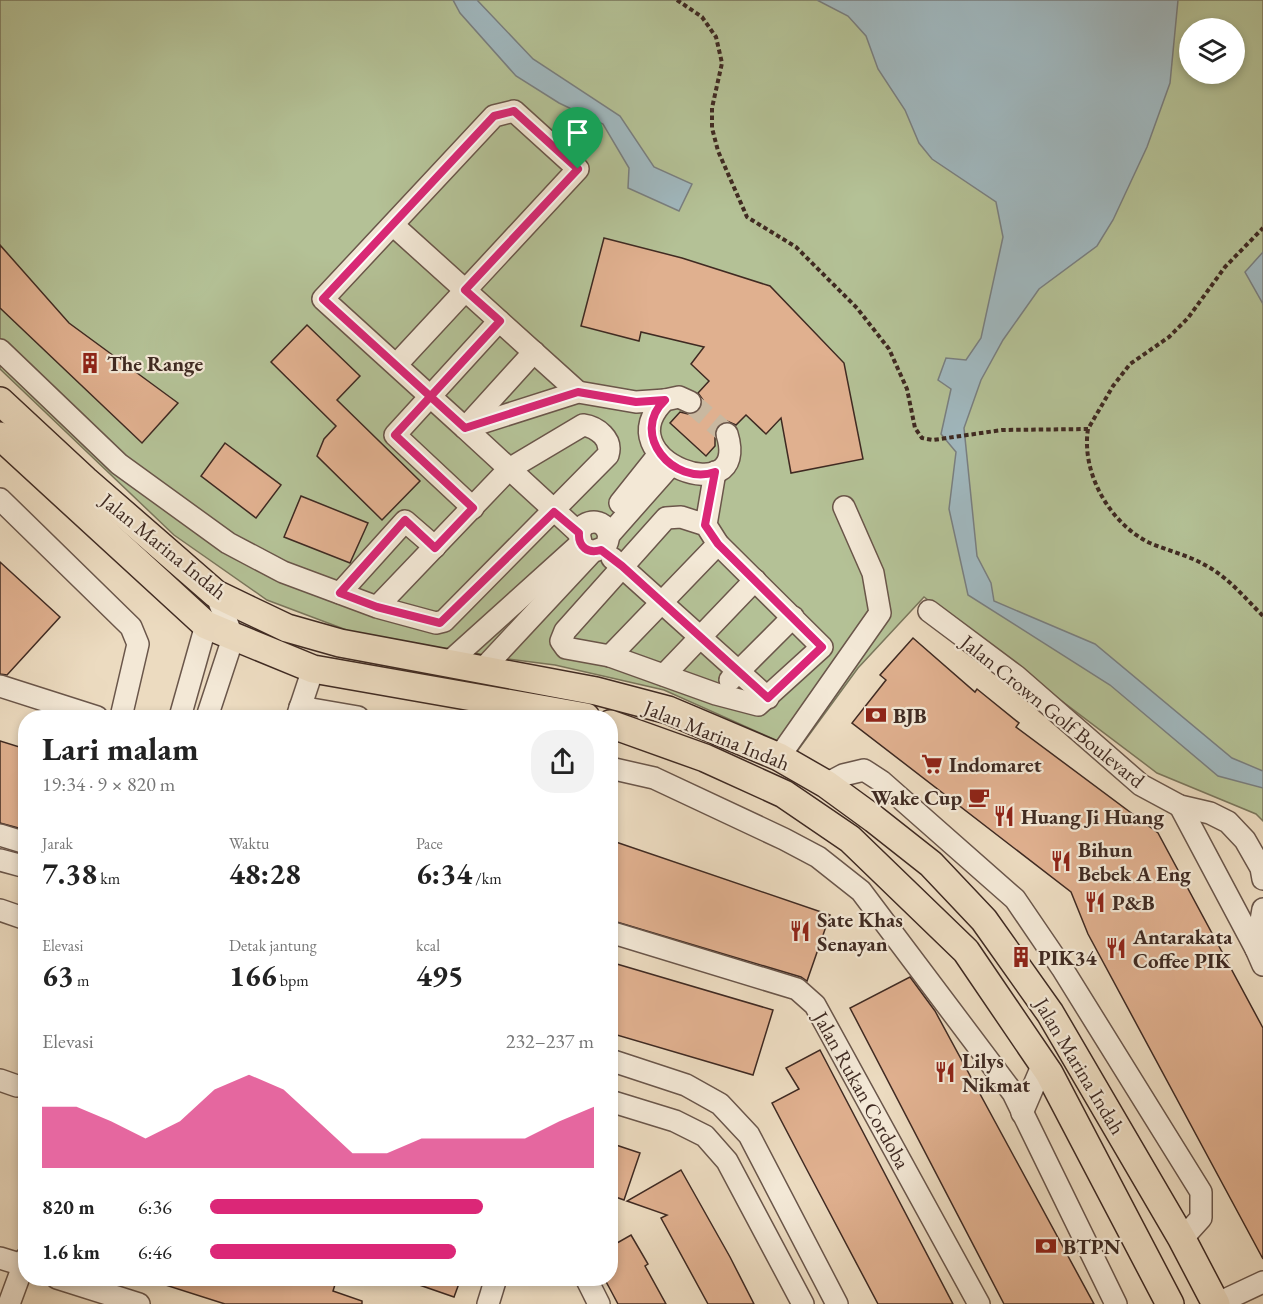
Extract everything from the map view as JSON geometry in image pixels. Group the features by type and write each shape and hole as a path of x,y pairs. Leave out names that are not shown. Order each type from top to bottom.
{"main road":[{"name":"Jalan Marina Indah","path":"0,401 84,480 216,594 287,628 319,637 596,691 668,710 779,757 826,784 931,864 984,920 1050,1013 1182,1239 1216,1304"},
{"name":"Jalan Marina Indah","path":"0,436 206,625 313,669 546,710"},
{"name":"Jalan Marina Indah","path":"618,727 705,758 784,794 850,839 966,951 1043,1064 1170,1304"}],"street":[{"path":"396,365 578,169 514,111 494,116 323,299 554,512 594,540 768,698"},
{"path":"393,225 578,392"},
{"path":"473,508 395,435 500,321"},
{"path":"0,350 119,464 228,543 283,572 377,607 436,623 444,621 608,455 610,449 604,436 591,426 583,425 509,469 377,607"},
{"path":"465,428 534,352"},
{"path":"465,428 578,392 636,402 679,397 690,402"},
{"path":"665,400 657,411 652,425 652,438 665,460 695,475 715,472 727,461 729,453 727,434"},
{"path":"483,669 665,460"},
{"path":"705,525 715,472"},
{"path":"0,499 131,627 136,635 138,644 123,710"},
{"path":"779,757 880,613 873,573 844,507"},
{"path":"681,517 705,525 718,544 817,640 822,649 768,698 754,706 610,656 566,648 561,641 565,631 666,519 681,517"},
{"path":"340,593 405,520 435,548"},
{"path":"448,663 594,540"},
{"path":"610,656 718,544"},
{"path":"664,675 755,580"},
{"path":"209,710 233,638 216,594"},
{"name":"Jalan Crown Golf Boulevard","path":"928,611 1016,675 1141,785 1180,806 1210,813 1228,822 1245,840 1261,868 1263,879"},
{"path":"716,694 793,617"},
{"name":"Jalan Marina Indah","path":"182,710 206,625"},
{"path":"299,710 313,669"},
{"path":"0,686 75,710"},
{"path":"618,770 654,778 818,857 861,891 1013,1093 1116,1304"},
{"path":"826,784 843,775 864,770 1015,899 1062,968 1201,1192 1201,1218 1182,1239"},
{"path":"1180,806 1260,957"},
{"path":"0,835 18,841"},
{"path":"818,857 850,839"},
{"path":"0,860 18,865"},
{"path":"1260,957 1263,909"},
{"path":"0,910 18,916"},
{"name":"Jalan Rukan Cordoba","path":"618,934 797,989 816,1005 979,1304"},
{"path":"618,1063 686,1085 720,1104 749,1135 837,1304"},
{"path":"1023,1113 1043,1064"},
{"path":"618,1103 675,1121 705,1136 727,1161 803,1304"},
{"path":"0,1258 18,1262"},
{"path":"9,1304 18,1281"},
{"path":"1216,1304 1263,1282"},
{"path":"82,1286 139,1304"},
{"path":"488,1304 494,1286"},
{"path":"590,1286 599,1304"}],"path":[{"path":"677,0 702,17 716,37 722,63 712,108 712,128 718,151 747,217 796,247 857,308 889,349 907,389 915,428 922,438 933,440 1002,430 1088,429"},
{"path":"1263,228 1225,267 1176,331 1130,364 1088,429 1087,450 1097,488 1126,527 1148,542 1205,564 1227,579 1263,616"}],"green space":[{"path":"0,0 1263,0 1263,821 1256,814 1157,773 924,597 858,668 798,750 664,690 555,665 492,657 463,650 381,643 267,600 174,535 0,369"}],"water":[{"path":"453,0 477,0 533,59 620,116 654,167 692,184 679,211 628,188 629,168 603,124 559,103 516,76 460,13"},
{"path":"817,0 1178,0 1170,83 1147,147 1113,220 1097,246 1039,289 1003,340 981,380 964,428 977,556 991,583 994,601 1095,644 1232,758 1263,771 1263,788 1218,776 1110,685 968,595 949,509 956,452 941,434 951,389 938,380 946,358 966,360 981,338 1003,237 996,202 932,159 919,143 905,110 878,69 866,36 848,16"},
{"path":"1263,252 1263,304 1245,272"}],"building":[{"path":"604,238 682,258 770,286 844,363 863,459 791,473 781,418 766,434 746,415 736,425 727,421 719,424 715,429 715,446 706,456 670,423 680,412 692,415 702,407 703,400 698,393 709,381 691,364 704,347 641,332 639,341 581,326"},
{"name":"The Range","path":"0,245 69,323 178,403 142,443 0,308"},
{"path":"307,325 360,376 337,400 420,481 382,520 317,456 324,439 336,426 271,362"},
{"path":"225,443 281,485 256,518 201,476"},
{"path":"301,496 368,523 350,563 284,537"},
{"path":"0,562 60,617 7,675 0,674"},
{"path":"913,638 975,692 977,689 1019,723 1016,727 1158,833 1263,1028 1263,1259 1088,934 1071,892 852,723 886,680 880,675"},
{"path":"0,741 18,747 18,828 0,823"},
{"path":"618,843 830,915 807,981 801,977 618,922"},
{"path":"618,964 773,1010 753,1075 618,1035"},
{"path":"910,977 935,1011 1094,1304 1004,1304 850,1008"},
{"path":"820,1050 953,1304 878,1304 806,1168 772,1103 799,1089 786,1068"},
{"path":"618,1146 640,1153 624,1200 618,1198"},
{"path":"681,1170 754,1304 708,1304 661,1218 667,1215 627,1201"},
{"path":"631,1235 648,1264 645,1266 666,1304 618,1304 608,1286 618,1286 618,1242"},
{"path":"169,1286 335,1286 333,1291 362,1301 362,1304 225,1304"},
{"path":"422,1286 458,1286 454,1297"}],"tunnel":[{"path":"690,402 727,434"}],"place":[{"name":"The Range","path":"90,363"},
{"name":"BJB","path":"876,715"},
{"name":"Indomaret","path":"932,764"},
{"name":"Wake Cup","path":"979,797"},
{"name":"Huang Ji Huang","path":"1004,816"},
{"name":"Bihun Bebek A Eng","path":"1061,861"},
{"name":"P&B","path":"1095,902"},
{"name":"Sate Khas Senayan","path":"800,931"},
{"name":"Antarakata Coffee PIK","path":"1116,948"},
{"name":"PIK34","path":"1021,957"},
{"name":"Lilys Nikmat","path":"945,1072"},
{"name":"BTPN","path":"1046,1246"}],"route":[{"path":"578,169 465,290 500,321 430,396 395,435 473,508 435,548 405,520 340,593 377,607 440,623 554,512 579,533 578,539 585,549 592,552 601,550 622,566 768,698 822,649 821,644 718,544 705,525 715,472 695,475 671,465 659,454 652,438 652,425 654,416 665,400 636,402 608,399 578,392 465,428 430,396 396,365 362,333 323,299 494,116 514,111 578,169"}]}
